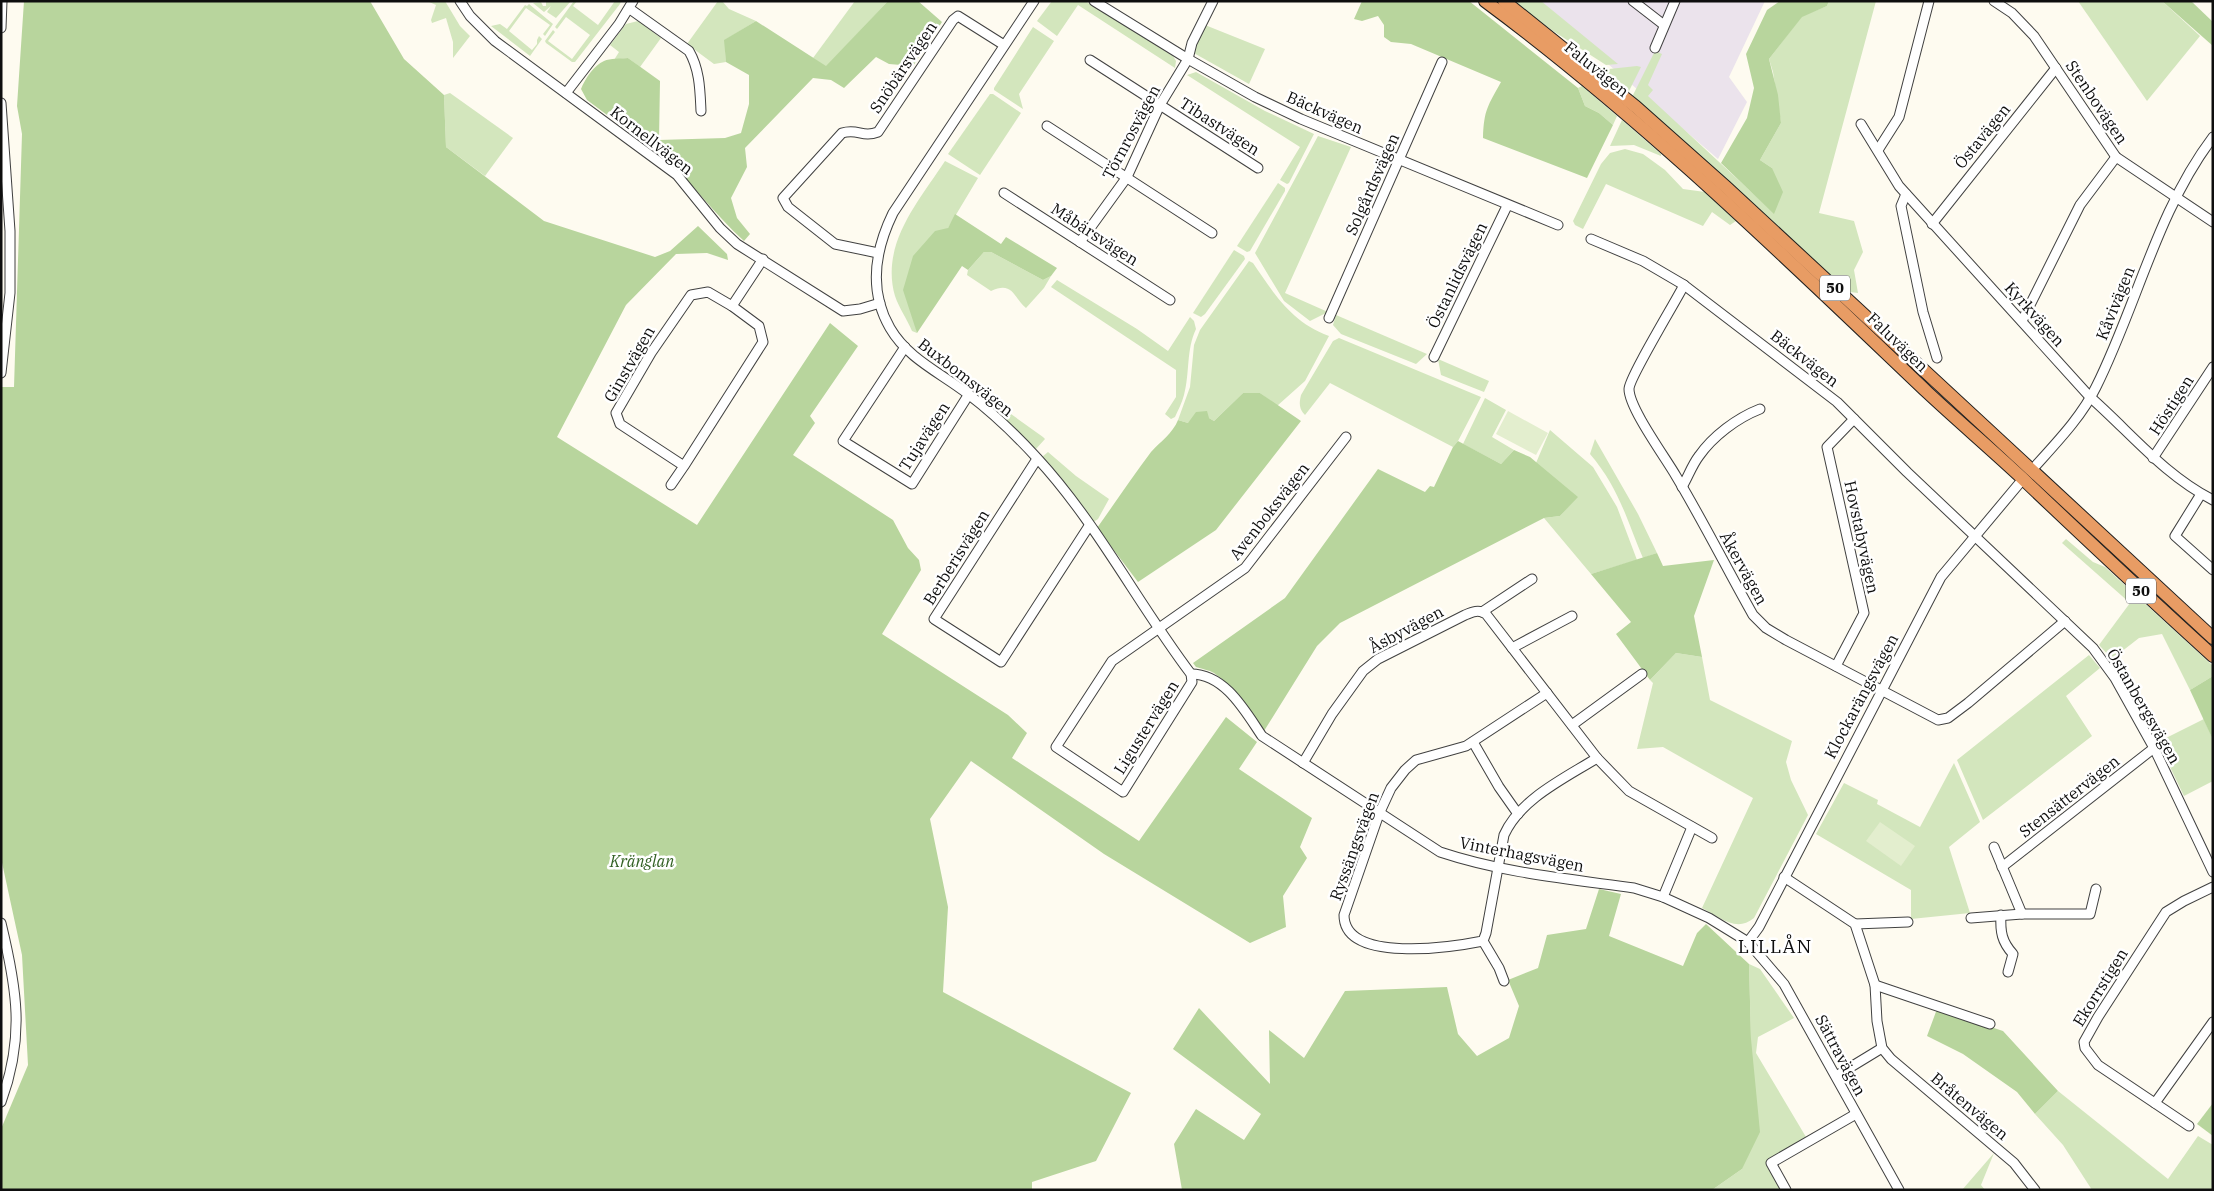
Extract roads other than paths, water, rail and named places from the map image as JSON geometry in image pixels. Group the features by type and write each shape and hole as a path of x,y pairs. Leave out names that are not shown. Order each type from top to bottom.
{"highway":[{"name":"Faluvägen","path":"1485,1 1617,99"},
{"name":"Faluvägen","path":"1504,1 1634,114 1930,394 2027,475 2067,505 2070,519 2213,638"},
{"name":"Faluvägen","path":"2027,475 2070,519 2213,656"}],"street":[{"path":"1,28 2,1"},
{"name":"Kornellvägen","path":"460,1 470,16 495,41 677,174 720,228 737,244 843,311 860,309 880,303"},
{"name":"Buxbomsvägen","path":"1034,1 902,198 884,232 878,253 876,272 880,303 891,329 905,348 917,359 969,394 1004,424 1038,458 1060,484 1090,526 1158,628"},
{"name":"Bäckvägen","path":"1094,1 1188,59 1301,119 1507,206 1558,225"},
{"name":"Törnrosvägen","path":"1080,242 1127,177 1160,105 1188,59 1192,43 1213,1"},
{"path":"1633,1 1664,25"},
{"path":"1655,48 1675,1"},
{"path":"1878,150 1899,117 1929,1"},
{"name":"Stenbovägen","path":"1994,1 2024,25 2056,68 2116,157 2213,222"},
{"path":"566,93 631,5 689,51 694,59 699,78 701,111"},
{"name":"Snöbärsvägen","path":"878,253 835,244 788,207 783,198 842,133 852,130 868,136 878,132 952,20 958,16 1004,45"},
{"name":"Tibastvägen","path":"1090,60 1258,168"},
{"name":"Solgårdsvägen","path":"1329,318 1442,62"},
{"name":"Östavägen","path":"1932,224 2056,68"},
{"path":"1,103 10,231 10,266 9,310 1,373"},
{"name":"Kyrkvägen","path":"1861,124 1906,194 2090,397 2118,421 2153,458 2180,480 2213,500"},
{"path":"1047,126 1212,233"},
{"name":"Kåvivägen","path":"2027,475 2067,429 2090,397 2103,373 2176,198 2189,172 2213,137"},
{"path":"2022,321 2080,205 2116,157"},
{"name":"Måbärsvägen","path":"1004,193 1170,300"},
{"path":"1906,194 1901,206 1924,312 1937,358"},
{"name":"Östanlidsvägen","path":"1434,357 1507,206"},
{"name":"Bäckvägen","path":"1591,239 1644,261 1684,285 1810,380 1854,419 1974,536"},
{"path":"732,306 763,259"},
{"name":"Åkervägen","path":"1684,285 1630,384 1629,391 1646,427 1758,621 1786,640 1938,720 1948,718 2065,621"},
{"name":"Ginstvägen","path":"671,485 684,466 763,342 759,326 732,306 708,292 691,295 651,353 616,413 620,424 684,466"},
{"name":"Tujavägen","path":"905,348 843,440 912,484 969,394"},
{"name":"Höstigen","path":"2153,458 2213,367"},
{"path":"1682,487 1699,456 1717,438 1732,424 1760,410"},
{"name":"Hovstabyvägen","path":"1836,666 1864,613 1827,447 1854,419"},
{"name":"Avenboksvägen","path":"1158,628 1246,568 1346,438"},
{"name":"Berberisvägen","path":"1038,458 934,619 1001,662 1090,526"},
{"name":"Klockarängsvägen","path":"1748,942 1759,927 1942,576 2027,475"},
{"path":"2201,494 2175,536 2213,570"},
{"name":"Östanbergsvägen","path":"1974,536 2100,656 2115,678 2154,748 2213,872"},
{"name":"Åsbyvägen","path":"1303,763 1332,714 1363,671 1378,659 1464,615 1482,612 1532,579"},
{"path":"1482,612 1596,758 1629,791 1712,838"},
{"path":"1512,648 1572,616"},
{"name":"Ligustervägen","path":"1158,628 1191,674 1192,682 1123,792 1056,747 1112,661 1158,628"},
{"name":"Vinterhagsvägen","path":"1191,674 1200,674 1213,679 1225,688 1244,709 1262,736 1440,852 1472,863 1497,868 1634,888 1662,897 1709,918 1748,942"},
{"path":"1572,725 1642,674"},
{"name":"Ryssängsvägen","path":"1483,941 1456,945 1387,948 1361,941 1344,924 1344,915 1379,814 1397,779 1416,760 1466,746 1547,693"},
{"path":"1473,742 1499,787 1518,814"},
{"name":"Stensättervägen","path":"2002,867 2154,748"},
{"path":"1504,981 1499,968 1483,941 1504,835 1508,826 1518,814 1537,797 1596,758"},
{"path":"1662,897 1692,827"},
{"path":"1994,847 2022,914"},
{"path":"1784,877 1855,924 1908,922"},
{"name":"Ekorrstigen","path":"2189,1126 2098,1065 2086,1050 2084,1042 2166,912 2213,887"},
{"path":"1970,918 2022,914 2090,914 2096,889"},
{"path":"2001,916 2002,938 2013,954 2008,972"},
{"path":"1,923 15,988 17,1033 13,1060 1,1102"},
{"path":"1836,1076 1882,1048 1877,1021 1875,985 1855,924"},
{"name":"Sättravägen","path":"1748,942 1784,984 1899,1190"},
{"path":"1875,985 1990,1024"},
{"path":"2155,1103 2213,1022"},
{"name":"Bråtenvägen","path":"1882,1048 1891,1059 2014,1163 2035,1190"},
{"path":"1786,1190 1771,1163 1856,1114"}],"district":[{"name":"LILLÅN","path":"1775,946"}],"park label":[{"name":"Kränglan","path":"642,861"}]}
